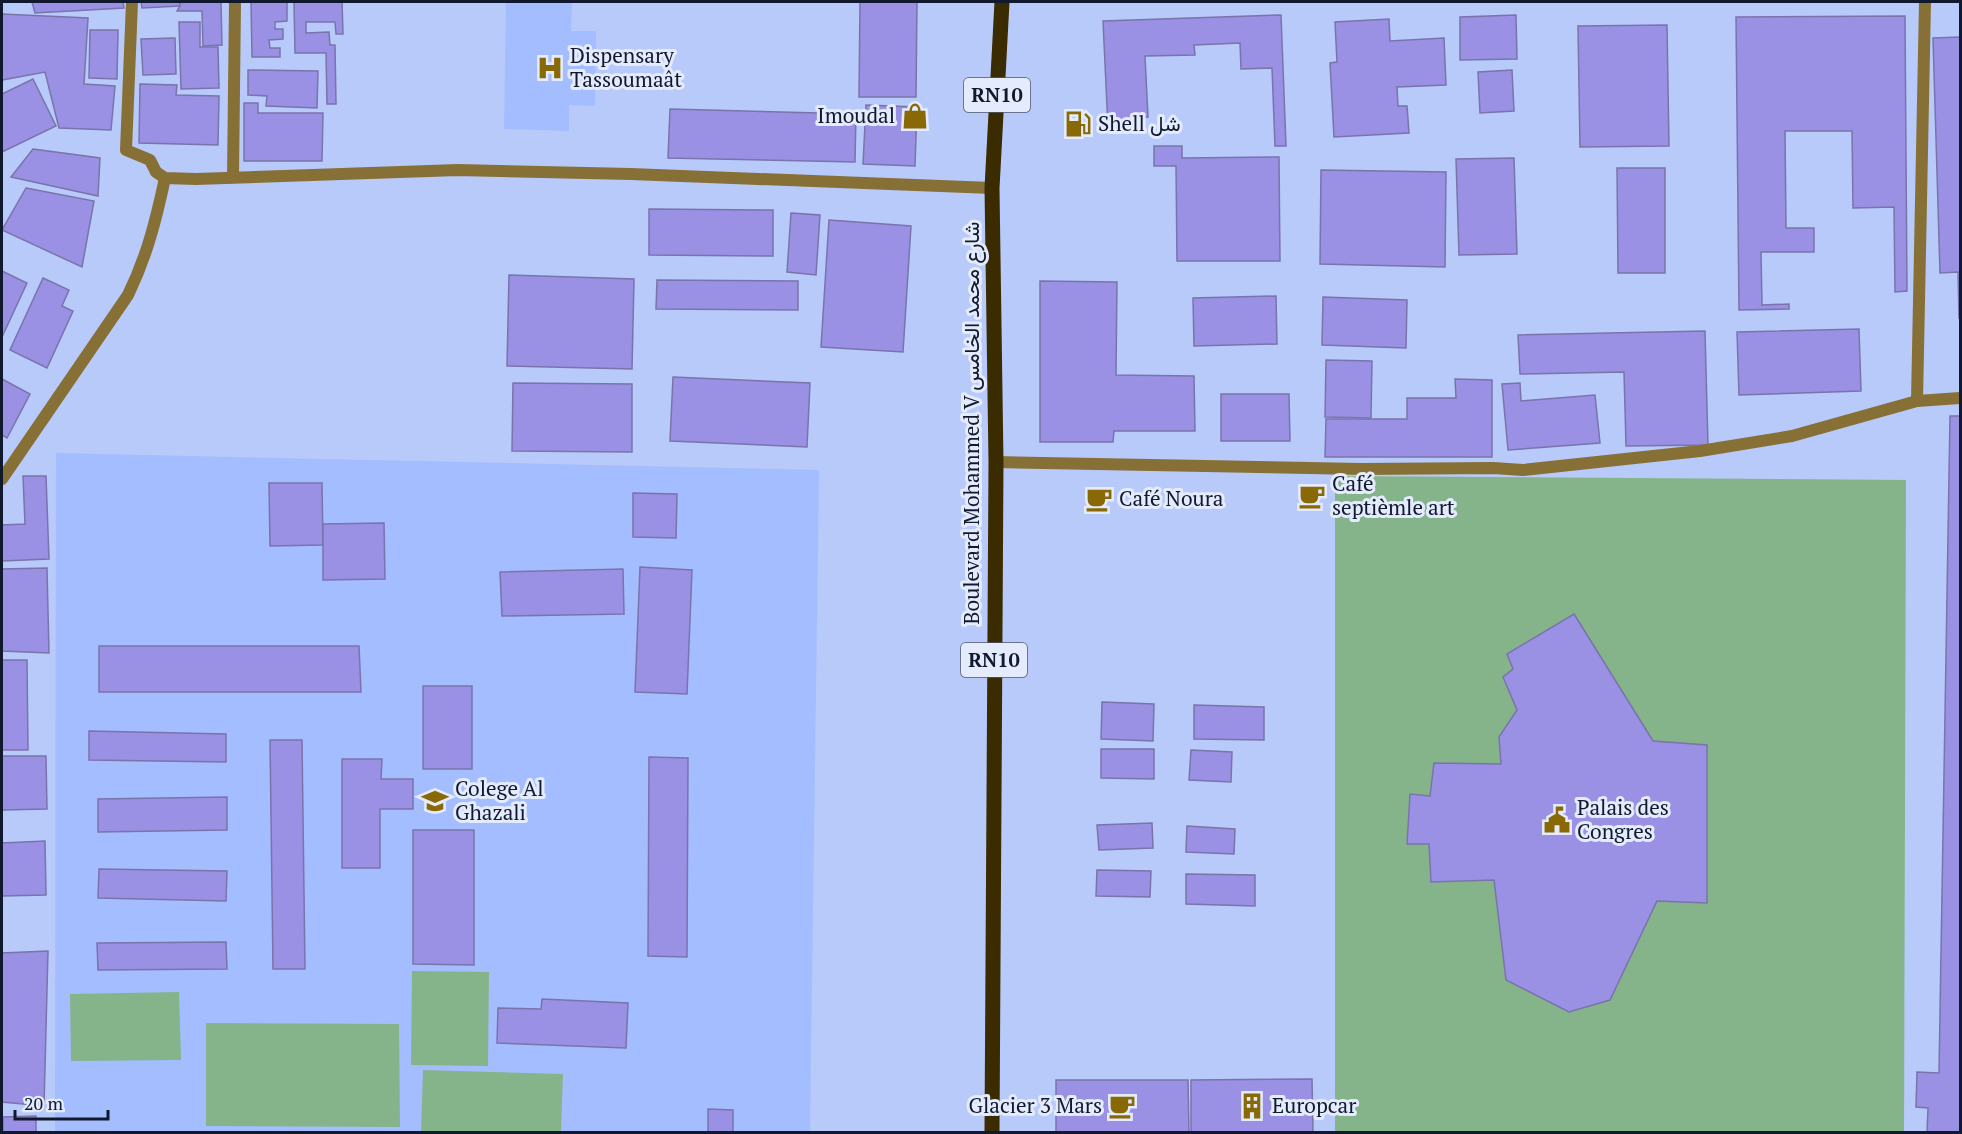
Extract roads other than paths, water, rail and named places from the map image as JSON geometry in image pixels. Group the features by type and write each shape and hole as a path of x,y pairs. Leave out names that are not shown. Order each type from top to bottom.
{"main road":[{"name":"Boulevard Mohammed V شارع محمد الخامس","path":"992,1132 996,462 992,188 1002,2"}],"street":[{"path":"132,2 126,150 150,160 156,172 165,178 470,170 992,188"},
{"path":"233,177 235,2"},
{"path":"1917,400 1925,2"},
{"path":"2,479 128,295 142,266 154,229 165,178"},
{"path":"996,462 1523,470 1700,451 1792,436 1917,400 1960,398"}],"place":[{"name":"Dispensary Tassoumaât","path":"550,68"},
{"name":"Imoudal","path":"915,116"},
{"name":"Shell شل","path":"1078,124"},
{"name":"Café septièmle art","path":"1312,496"},
{"name":"Café Noura","path":"1099,499"},
{"name":"Colege Al Ghazali","path":"435,801"},
{"name":"Palais des Congres","path":"1557,820"},
{"name":"Glacier 3 Mars","path":"1122,1106"},
{"name":"Europcar","path":"1252,1106"}]}
